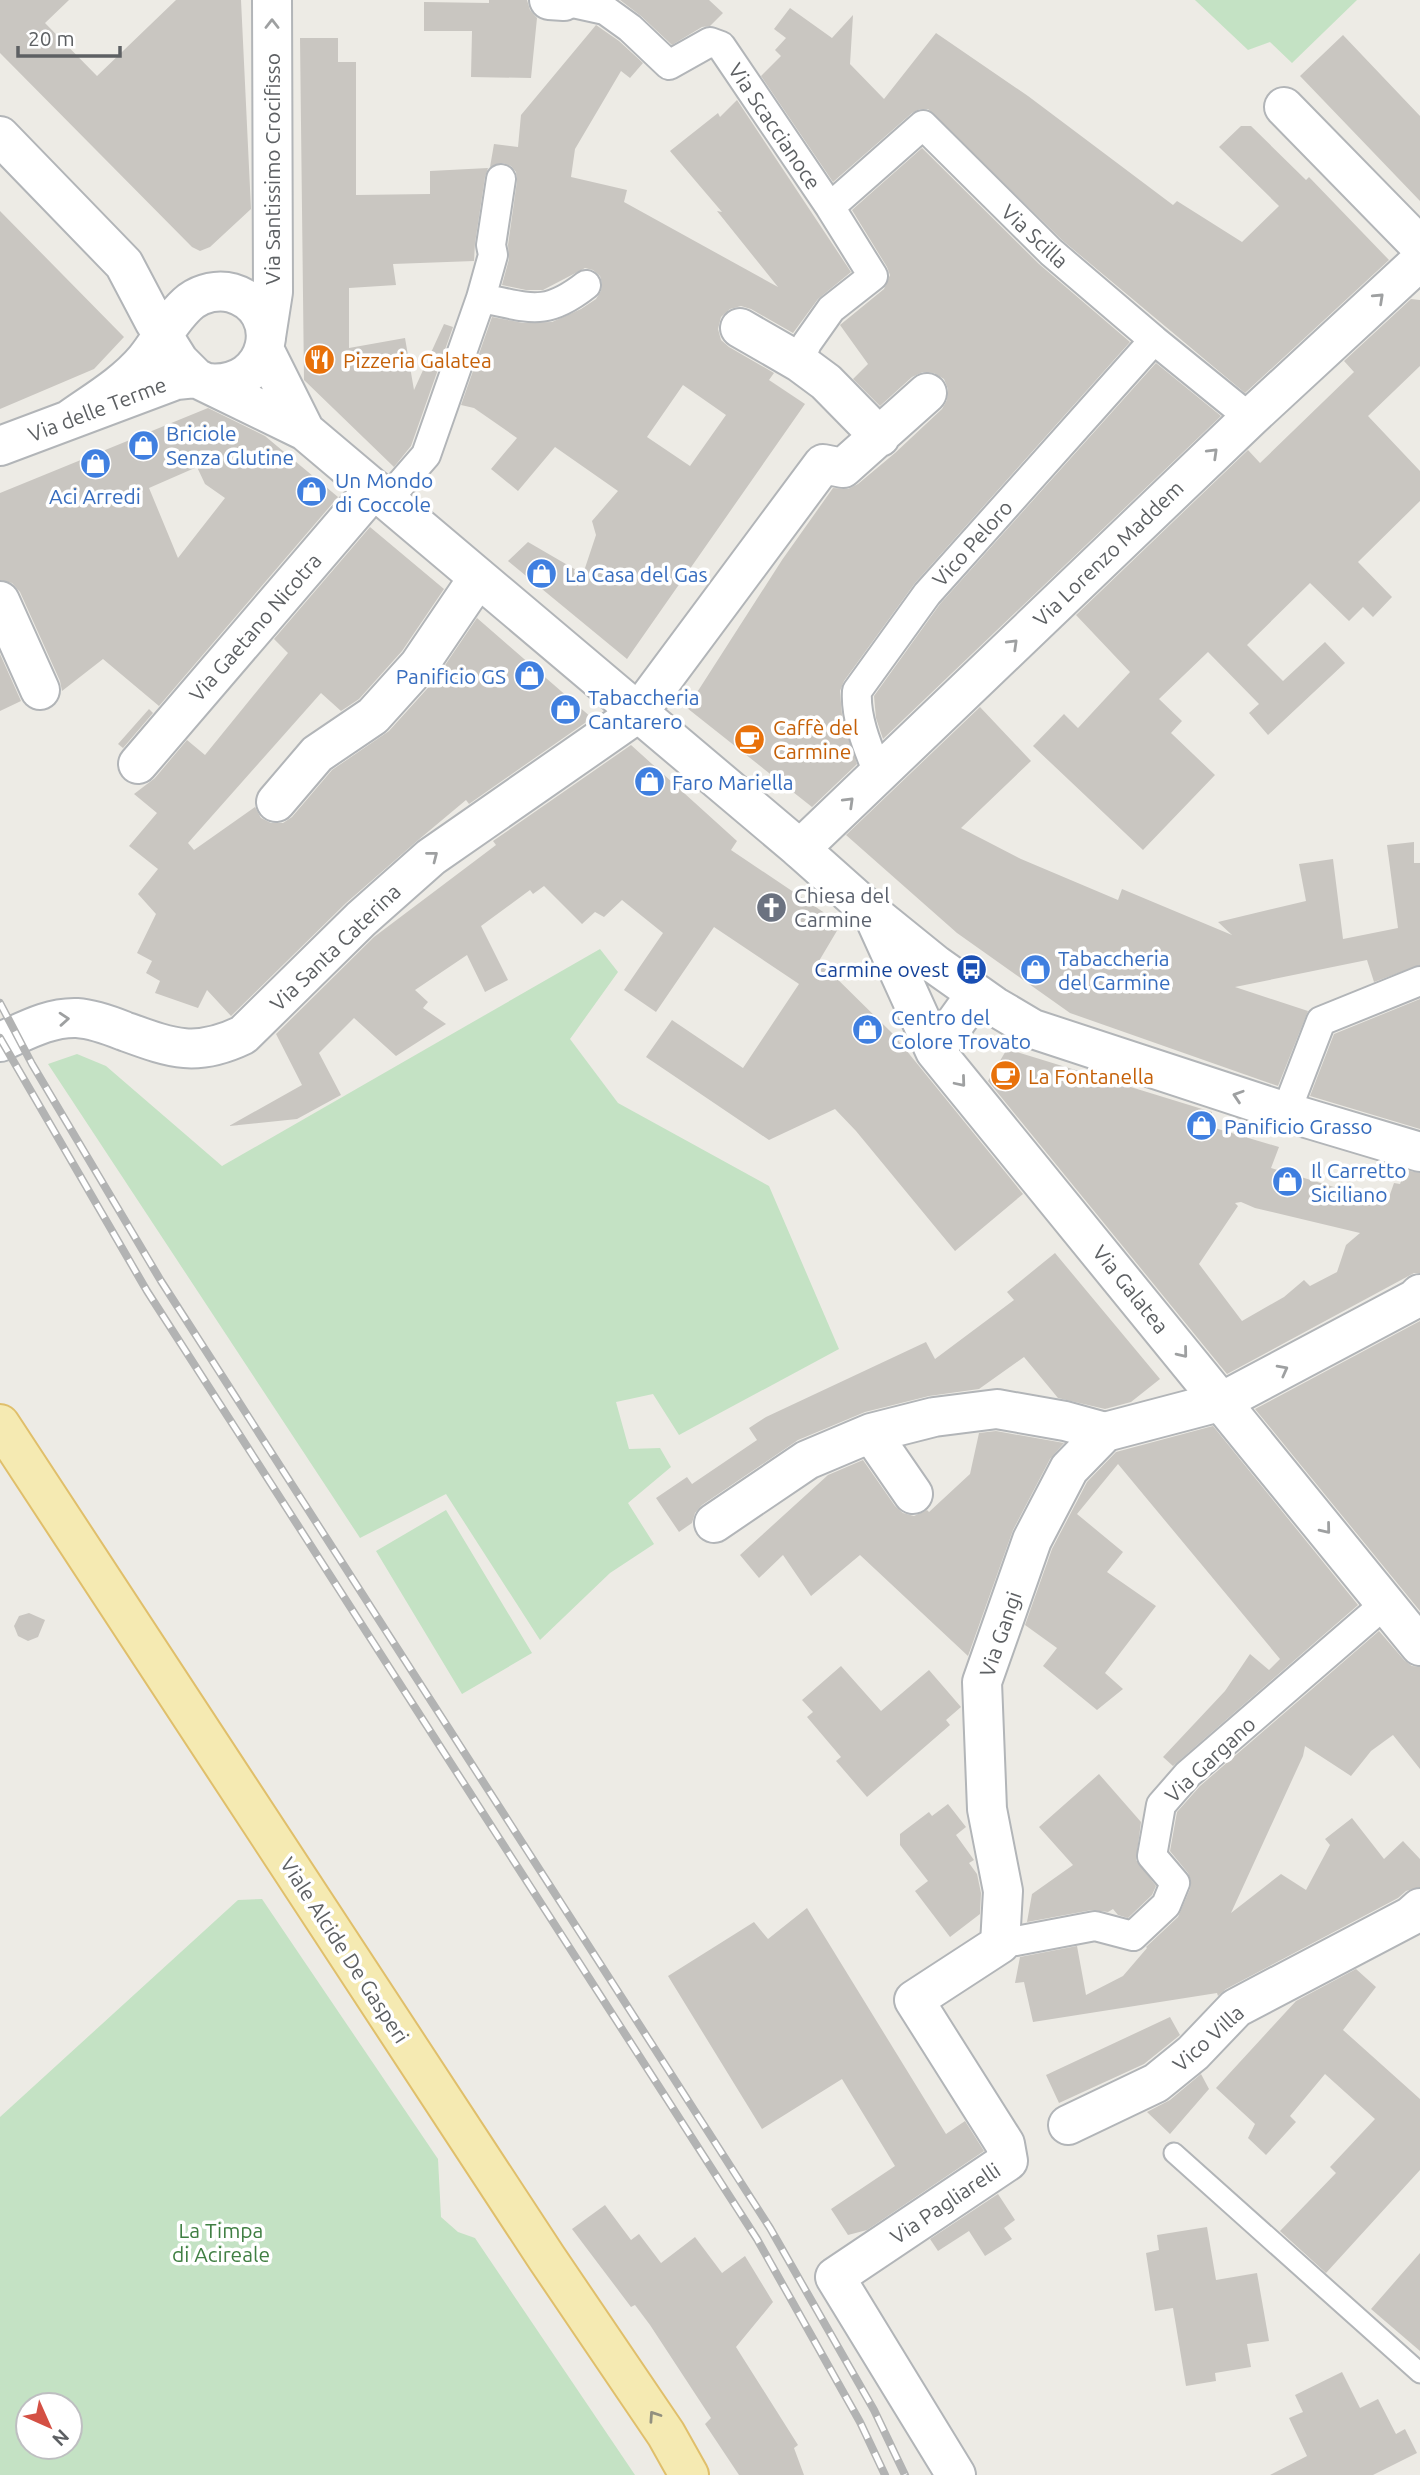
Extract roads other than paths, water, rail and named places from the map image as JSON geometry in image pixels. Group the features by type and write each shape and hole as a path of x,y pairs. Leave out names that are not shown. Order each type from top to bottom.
{"main road":[{"name":"Viale Alcide De Gasperi","path":"0,1424 546,2257 666,2434 689,2475"},
{"name":"Viale Alcide De Gasperi","path":"0,1468 664,2475"}],"street":[{"name":"Via Santissimo Crocifisso","path":"265,343 273,292 272,0"},
{"name":"Via Scaccianoce","path":"556,1 605,10 630,28 669,65 710,42 720,46 830,207 873,276 831,309 807,343 799,362"},
{"path":"1284,107 1420,246"},
{"name":"Via Scilla","path":"830,207 923,125 1051,252 1250,418"},
{"path":"0,136 124,264 188,345 232,383 243,378 260,360 265,343"},
{"path":"379,496 426,455 481,298 493,255 491,245 501,179"},
{"name":"Via Lorenzo Maddem","path":"800,849 1250,418 1420,261"},
{"path":"124,264 188,345 304,431 800,849 873,914 976,995 1033,1029 1286,1112 1420,1152"},
{"path":"481,298 535,309 567,300 586,285"},
{"path":"69,420 143,363 188,345 215,291 231,292 256,309 263,322 265,343 304,431"},
{"path":"740,328 799,362 826,382 880,437"},
{"name":"Vico Peloro","path":"878,773 867,745 856,701 857,691 927,594 1154,340"},
{"name":"Via delle Terme","path":"0,446 176,380 188,345"},
{"path":"638,713 823,464 844,468 927,393"},
{"name":"Via Gaetano Nicotra","path":"138,764 379,496"},
{"path":"276,802 317,754 373,716 419,666 478,578"},
{"path":"0,601 40,690"},
{"name":"Via Santa Caterina","path":"0,1042 49,1020 78,1018 185,1050 221,1046 243,1035 361,919 431,857 638,713"},
{"name":"Via Galatea","path":"873,914 935,1051 1420,1646"},
{"path":"1286,1112 1321,1021 1420,981"},
{"path":"935,1051 976,995"},
{"path":"714,1523 807,1460 871,1433 934,1417 998,1409 1105,1432 1223,1401 1420,1294"},
{"name":"Via Gangi","path":"1000,1944 1003,1891 987,1809 982,1682 1032,1540 1069,1469 1105,1432"},
{"path":"871,1433 913,1494"},
{"name":"Via Gargano","path":"1000,1944 1095,1926 1133,1936 1166,1905 1175,1883 1152,1856 1160,1805 1188,1774 1386,1603"},
{"name":"Vico Villa","path":"1068,2125 1156,2083 1193,2053 1236,2008 1411,1916 1420,1908"},
{"name":"Via Pagliarelli","path":"956,2475 835,2277 1008,2161 1005,2144 914,2000 1000,1944"}],"lane":[{"path":"1174,2153 1420,2373"}],"railway":[{"path":"0,1003 32,1064 161,1281 770,2228 874,2410 905,2475"},
{"path":"0,1038 147,1291 757,2239 860,2422 885,2475"}],"place":[{"name":"Pizzeria Galatea","path":"320,360"},
{"name":"Briciole Senza Glutine","path":"143,445"},
{"name":"Aci Arredi","path":"95,464"},
{"name":"Un Mondo di Coccole","path":"312,492"},
{"name":"La Casa del Gas","path":"542,574"},
{"name":"Panificio GS","path":"529,676"},
{"name":"Tabaccheria Cantarero","path":"565,709"},
{"name":"Caffè del Carmine","path":"750,739"},
{"name":"Faro Mariella","path":"649,782"},
{"name":"Chiesa del Carmine","path":"771,907"},
{"name":"Carmine ovest","path":"972,969"},
{"name":"Tabaccheria del Carmine","path":"1035,970"},
{"name":"Centro del Colore Trovato","path":"868,1029"},
{"name":"La Fontanella","path":"1005,1076"},
{"name":"Panificio Grasso","path":"1201,1126"},
{"name":"Il Carretto Siciliano","path":"1288,1182"}],"park label":[{"name":"La Timpa di Acireale","path":"221,2242"}]}
